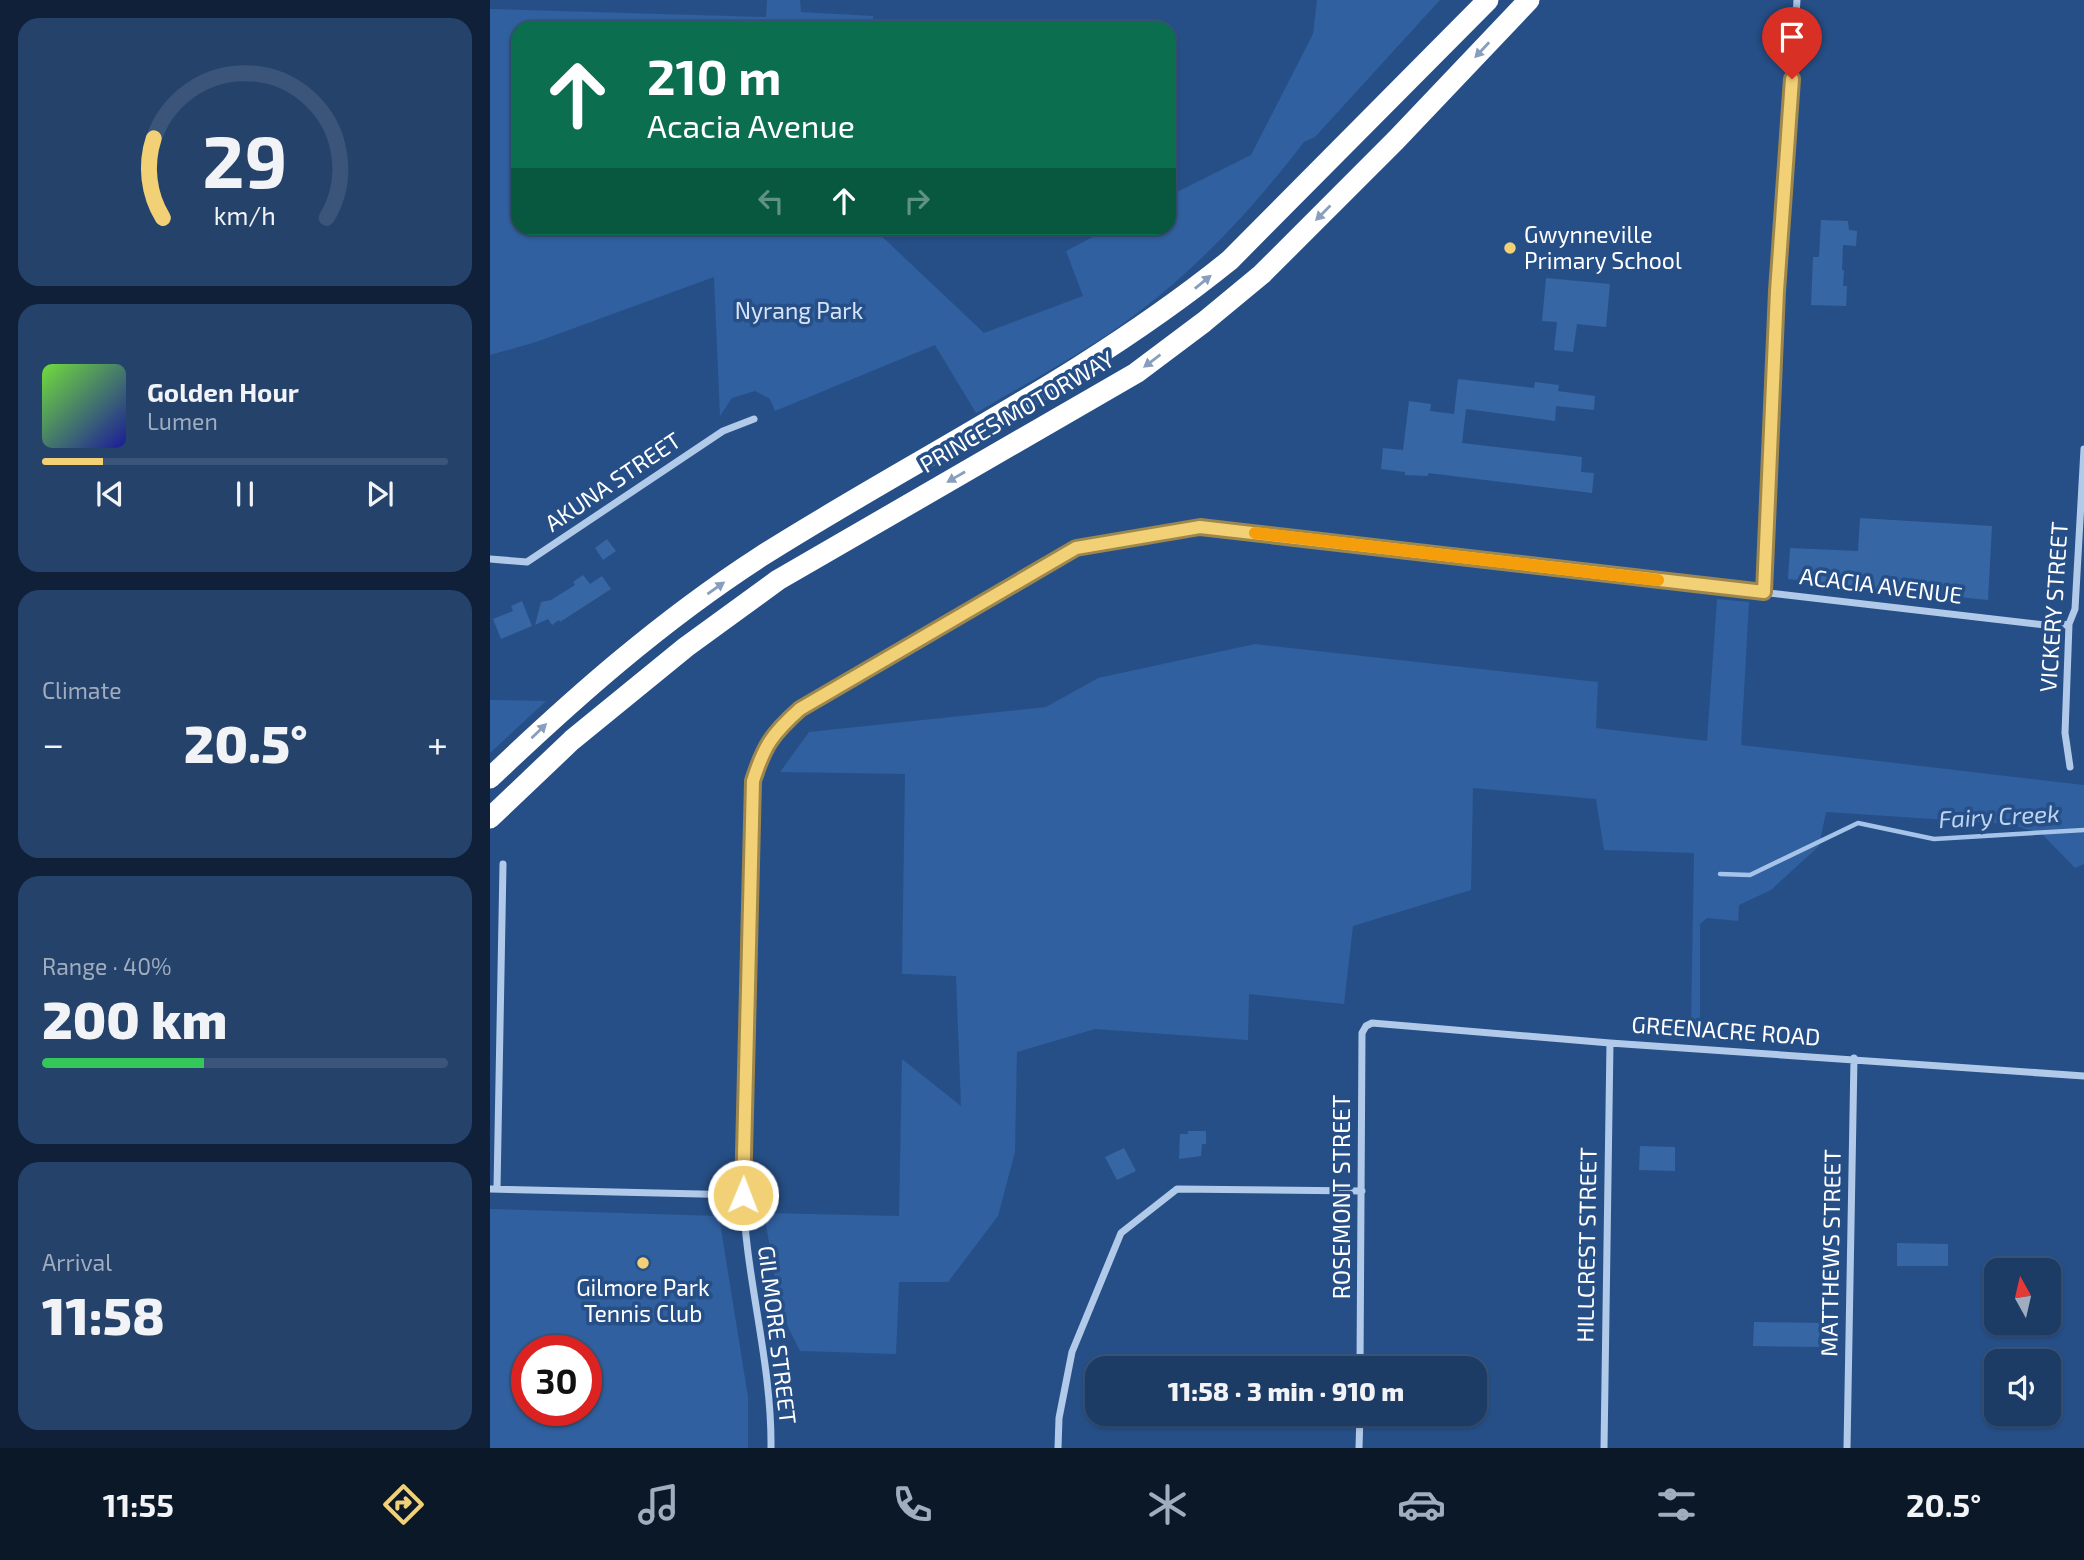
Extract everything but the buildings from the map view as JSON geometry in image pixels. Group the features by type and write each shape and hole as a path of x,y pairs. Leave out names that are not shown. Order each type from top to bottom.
{"highway":[{"path":"1384,107 1473,0"},
{"name":"PRINCES MOTORWAY","path":"490,778 563,709 647,637 749,565 1046,389 1128,337 1184,297 1230,260 1488,0"},
{"name":"PRINCES MOTORWAY","path":"490,818 572,740 686,647 778,580 1136,373 1204,322 1281,255 1396,140 1529,0"}],"street":[{"path":"1764,592 1777,291 1797,0"},
{"name":"AKUNA STREET","path":"490,559 527,562 723,432 754,419"},
{"name":"VICKERY STREET","path":"2070,768 2065,733 2069,624 2075,609 2084,449"},
{"name":"ACACIA AVENUE","path":"778,729 800,709 1076,548 1200,527 2053,626 2069,624"},
{"name":"GILMORE STREET","path":"771,1448 771,1414 744,1237 743,1195 753,781 762,752 778,729"},
{"path":"503,864 494,1189 743,1195"},
{"name":"GREENACRE ROAD","path":"1366,1026 1373,1023 1610,1043 2084,1076"},
{"name":"ROSEMONT STREET","path":"1360,1356 1362,1033 1366,1026"},
{"name":"HILLCREST STREET","path":"1604,1448 1610,1043"},
{"name":"MATTHEWS STREET","path":"1847,1448 1854,1059"},
{"path":"1058,1448 1059,1418 1072,1352 1121,1233 1177,1189 1362,1191"},
{"path":"1359,1448 1360,1426"}],"green space":[{"name":"Nyrang Park","path":"767,0 800,0 801,12 873,16 873,21 511,21 511,235 880,235 984,333 1083,296 1066,251 1097,235 1176,235 1176,192 1251,155 1313,34 1317,0 1440,0 1315,137 1304,142 1226,234 1183,275 1098,341 976,413 935,345 775,411 770,399 755,391 732,398 720,416 714,277 536,342 490,355 490,9 766,17"},
{"path":"1717,599 1749,602 1741,745 2084,785 2084,864 2075,868 2042,834 2009,824 1826,812 1819,846 1771,890 1739,905 1738,921 1707,918 1700,924 1700,1027 1691,1026 1694,853 1604,850 1596,799 1473,788 1471,890 1353,926 1344,1004 1249,994 1248,1040 1095,1029 1017,1052 1015,1152 998,1216 948,1282 899,1282 896,1354 800,1351 781,1313 764,1213 899,1216 902,1059 961,1106 956,976 902,974 905,774 780,772 809,732 1046,707 1098,678 1255,644 1598,682 1596,728 1707,741"},
{"path":"490,700 546,701 490,753"},
{"path":"490,1209 719,1216 748,1397 748,1448 490,1448"}],"waterway":[{"name":"Fairy Creek","path":"1720,874 1750,875 1858,823 1934,839 2084,830"}],"slow traffic":[{"path":"1255,533 1658,580"}],"place":[{"name":"Gwynneville Primary School","path":"1510,248"},
{"name":"Gilmore Park Tennis Club","path":"643,1263"}],"route":[{"path":"743,1195 753,781 762,752 778,729 800,709 1076,548 1200,527 1764,592 1777,291 1792,79"}]}
